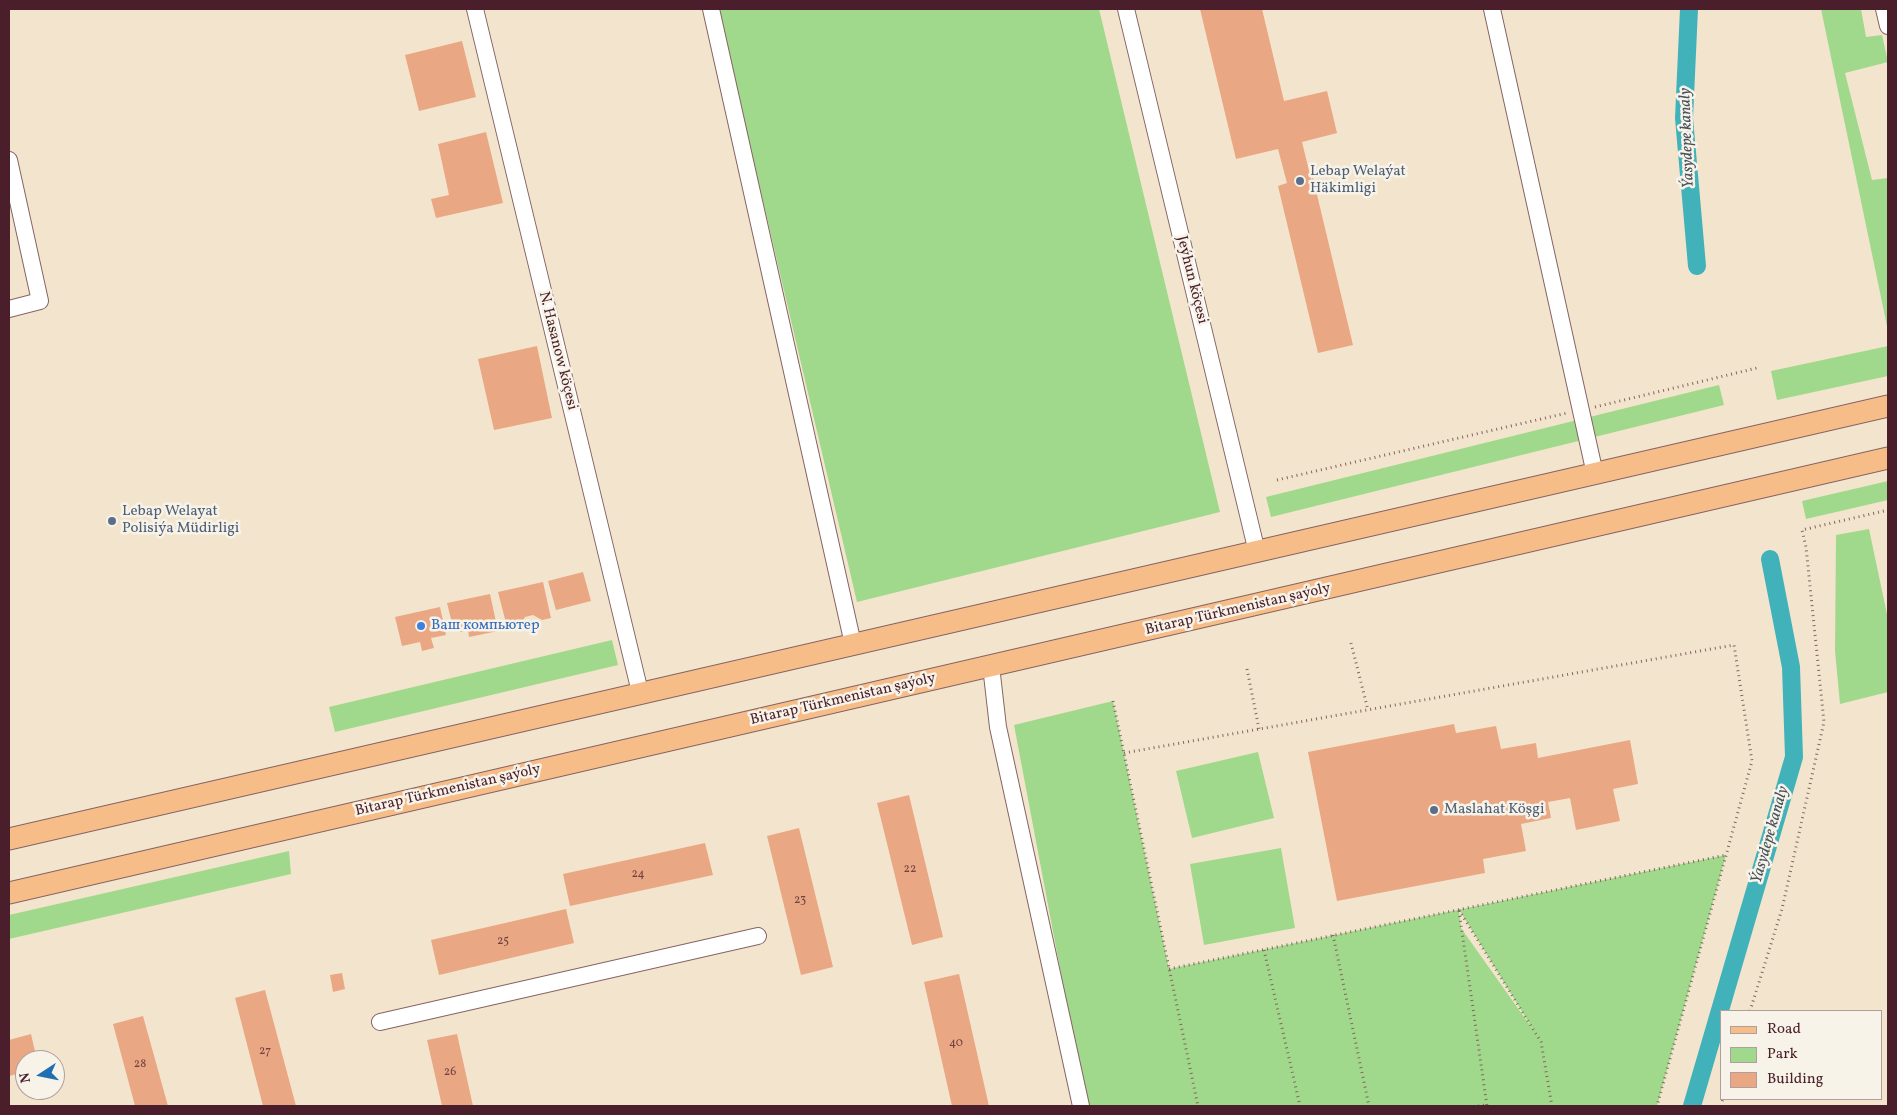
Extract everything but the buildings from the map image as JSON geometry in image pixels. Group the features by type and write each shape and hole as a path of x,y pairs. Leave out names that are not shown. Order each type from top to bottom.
{"main road":[{"path":"9,839 640,692 1888,406"},
{"name":"Bitarap Türkmenistan şaýoly","path":"9,893 1888,458"}],"street":[{"name":"N. Hasanow köçesi","path":"475,9 640,692"},
{"path":"711,9 853,644"},
{"name":"Jeýhun köçesi","path":"1126,9 1257,552"},
{"path":"1492,9 1595,474"},
{"path":"1884,9 1888,26"},
{"path":"9,160 40,301 9,308"},
{"path":"991,666 998,727 1081,1106"},
{"path":"380,1022 758,936"}],"path":[{"path":"1277,480 1756,368"},
{"path":"1750,1010 1782,909 1824,722 1806,547 1802,530 1888,510"},
{"path":"1350,643 1368,710"},
{"path":"1124,753 1734,645 1752,761 1658,1106"},
{"path":"1247,669 1258,729"},
{"path":"1113,701 1198,1106"},
{"path":"1169,969 1726,855"},
{"path":"1459,910 1487,1105 1478,1106"},
{"path":"1459,910 1541,1042 1552,1106"},
{"path":"1333,935 1369,1106"},
{"path":"1264,950 1300,1106"}],"green space":[{"path":"718,9 1099,9 1220,512 857,602"},
{"path":"1821,9 1861,9 1866,37 1882,35 1888,62 1845,73 1872,180 1888,178 1888,331"},
{"path":"1888,346 1888,376 1777,400 1771,371"},
{"path":"1719,385 1724,405 1271,517 1266,497"},
{"path":"1888,481 1888,500 1806,519 1802,501"},
{"path":"1869,529 1888,619 1888,692 1840,704 1835,651 1836,535"},
{"path":"612,640 618,665 335,732 329,707"},
{"path":"1113,701 1169,969 1726,855 1657,1106 1086,1106 1014,725","holes":["1460,911 1534,1031 1461,928"]},
{"path":"1258,752 1274,818 1192,838 1176,771"},
{"path":"1281,848 1295,928 1204,945 1190,864"},
{"path":"289,851 291,874 9,939 9,915"}],"waterway":[{"name":"Ýasydepe kanaly","path":"1689,9 1684,118 1697,266"},
{"name":"Ýasydepe kanaly","path":"1720,1010 1794,757 1791,667 1770,559"},
{"name":"Ýasydepe kanaly","path":"1692,1106 1720,1010"}],"place":[{"name":"Lebap Welaýat Häkimligi","path":"1300,181"},
{"name":"Lebap Welayat Polisiýa Müdirligi","path":"112,521"},
{"name":"Ваш компьютер","path":"421,626"},
{"name":"Maslahat Köşgi","path":"1434,810"}]}
